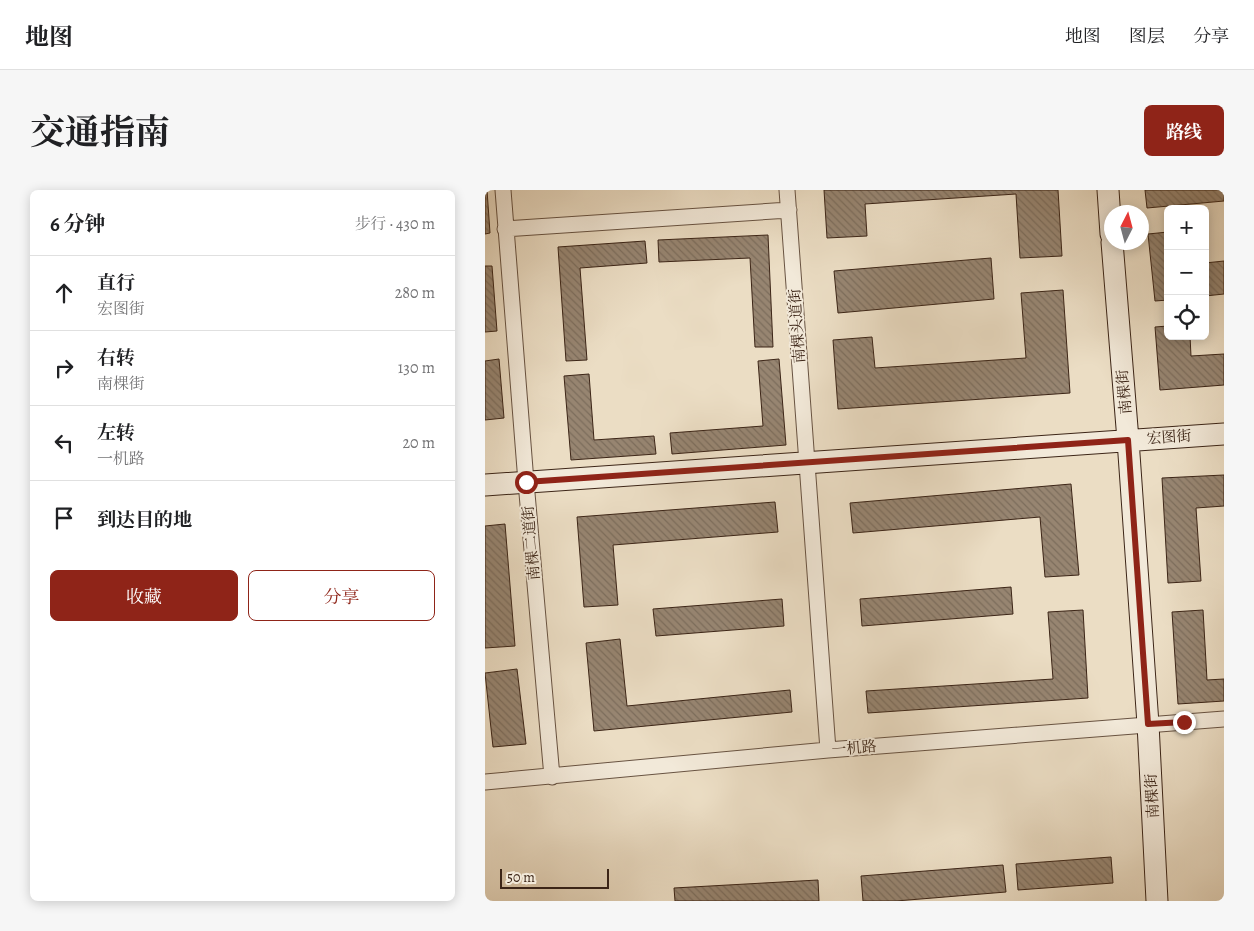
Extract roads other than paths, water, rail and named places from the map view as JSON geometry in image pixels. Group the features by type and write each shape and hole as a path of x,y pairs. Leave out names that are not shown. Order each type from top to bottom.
{"street":[{"name":"南棵二道街","path":"503,190 552,777"},
{"name":"南棵头道街","path":"787,190 828,750"},
{"path":"1108,190 1109,205"},
{"path":"505,229 789,210"},
{"name":"南棵街","path":"1113,250 1148,724 1157,901"},
{"name":"宏图街","path":"485,485 1224,434"},
{"name":"一机路","path":"485,782 828,750 1224,719"}]}
